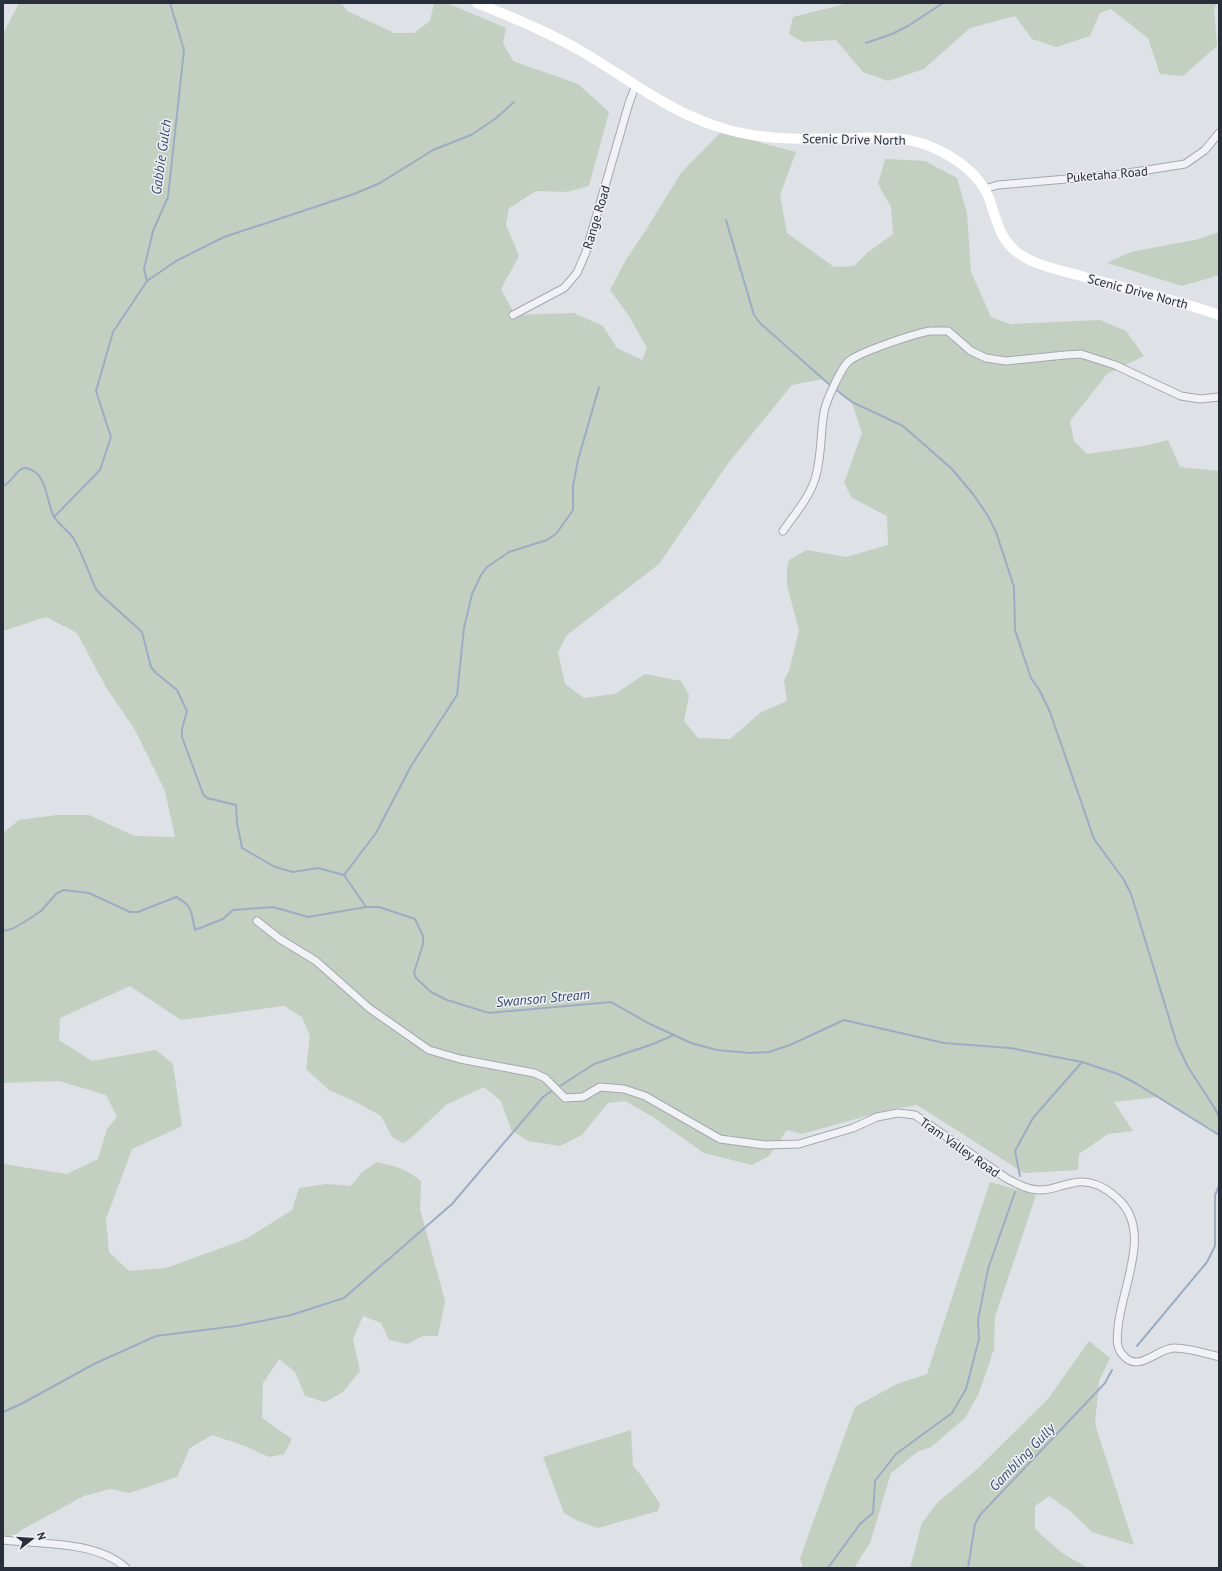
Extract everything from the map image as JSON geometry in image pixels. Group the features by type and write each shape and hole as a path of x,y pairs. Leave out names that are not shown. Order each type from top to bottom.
{"main road":[{"name":"Scenic Drive North","path":"477,3 516,19 569,45 635,86 684,114 706,123 733,131 789,138 900,138 918,142 943,152 974,175 984,189 1002,234 1014,249 1027,259 1049,267 1160,297 1219,315"}],"street":[{"name":"Range Road","path":"512,315 564,288 577,273 588,245 635,86"},
{"name":"Puketaha Road","path":"984,189 998,184 1122,174 1185,164 1205,150 1219,133"},
{"path":"783,531 803,503 814,480 820,460 824,411 837,379 849,361 899,340 931,331 948,331 971,351 986,358 1006,361 1081,354 1115,365 1181,396 1200,399 1219,397"},
{"name":"Tram Valley Road","path":"257,921 280,939 316,961 369,1008 429,1050 460,1059 534,1073 545,1078 565,1098 583,1097 600,1087 624,1089 652,1100 720,1139 765,1145 799,1144 853,1128 877,1117 898,1114 915,1116 1020,1186 1040,1190 1080,1182 1092,1183 1101,1187 1118,1199 1130,1214 1133,1223 1134,1254 1120,1313 1117,1333 1119,1348 1123,1356 1128,1360 1138,1362 1145,1361 1169,1348 1175,1348 1194,1350 1219,1357"},
{"path":"3,1540 83,1548 103,1554 117,1561 126,1568"}],"green space":[{"path":"19,3 341,3 347,11 394,33 414,33 430,21 434,3 447,3 506,28 503,43 513,61 578,84 609,112 589,186 567,192 536,191 509,208 506,225 519,256 501,289 515,315 574,313 603,326 617,348 642,360 647,348 629,316 610,290 627,258 681,173 721,132 796,152 780,195 787,233 834,267 854,266 867,253 893,234 891,207 878,184 885,159 925,161 957,178 967,213 971,272 991,317 1010,324 1100,320 1126,331 1144,356 1107,374 1070,421 1074,441 1087,454 1144,446 1168,440 1180,467 1219,471 1219,1135 1157,1097 1114,1102 1133,1131 1108,1134 1079,1154 1078,1170 1024,1173 917,1105 888,1110 802,1134 787,1130 769,1156 752,1165 704,1153 653,1117 625,1101 608,1103 582,1135 560,1146 528,1141 511,1130 501,1101 484,1087 446,1105 411,1138 403,1143 392,1137 381,1116 356,1102 329,1090 306,1069 310,1036 302,1017 284,1006 181,1020 130,986 60,1018 59,1040 92,1061 156,1050 173,1064 182,1126 132,1149 106,1219 109,1252 129,1271 166,1268 246,1239 292,1210 299,1188 326,1184 351,1186 361,1173 377,1162 390,1165 410,1173 421,1181 420,1209 445,1301 438,1336 423,1336 407,1344 389,1340 381,1323 363,1316 353,1339 360,1371 343,1392 325,1402 305,1396 295,1372 279,1359 263,1383 262,1418 292,1439 284,1454 269,1457 245,1446 212,1435 190,1448 177,1477 130,1493 110,1489 84,1496 23,1529 3,1544 3,1164 67,1174 98,1159 107,1129 117,1117 106,1095 59,1081 3,1083 3,833 19,820 57,815 89,815 134,836 175,837 165,791 134,728 107,689 77,633 46,617 3,631 3,34","holes":["823,379 852,403 862,433 844,483 852,498 887,516 888,545 846,557 807,550 789,560 787,568 787,585 799,630 789,671 784,680 787,701 760,713 730,739 698,738 684,721 689,695 681,681 645,674 615,694 584,698 565,684 558,652 567,635 659,564 729,462 792,385"]},
{"path":"844,3 1217,3 1214,8 1217,46 1183,76 1160,74 1148,38 1111,9 1100,13 1090,36 1056,47 1032,39 1015,16 970,28 924,69 888,81 863,72 836,40 803,42 789,34 793,17"},
{"path":"1219,232 1219,275 1182,286 1107,263 1131,252 1199,239"},
{"path":"990,1182 1036,1195 995,1317 994,1349 979,1393 965,1418 931,1447 917,1452 891,1473 870,1543 854,1568 803,1568 800,1558 855,1407 897,1384 927,1374"},
{"path":"1089,1341 1110,1358 1099,1381 1095,1424 1134,1545 1092,1532 1069,1510 1049,1496 1035,1506 1035,1529 1062,1553 1088,1568 910,1568 922,1523 938,1502 975,1471 1048,1399"},
{"path":"631,1430 633,1466 641,1475 660,1504 658,1511 598,1528 578,1521 564,1513 543,1457"}],"waterway":[{"name":"Gabbie Gulch","path":"147,281 144,269 153,231 168,197 184,50 170,3"},
{"path":"866,43 892,34 908,26 943,3"},
{"path":"54,517 100,470 111,437 96,391 113,332 147,281 176,261 224,237 354,194 380,183 433,150 471,135 495,119 514,102"},
{"path":"726,220 754,315 760,323 831,386"},
{"path":"344,875 376,833 411,766 457,695 464,628 472,594 481,575 487,567 509,552 547,540 556,534 573,510 573,486 578,460 599,387"},
{"path":"835,389 852,402 903,426 952,469 973,494 988,516 996,532 1014,587 1015,630 1031,678 1040,691 1050,712 1094,839 1124,880 1131,894 1177,1044 1188,1067 1219,1117"},
{"path":"3,486 23,468 33,471 42,480 53,515 75,541 96,589 142,632 151,667 177,690 187,711 182,729 182,737 203,794 207,798 236,805 237,823 242,848 275,867 293,872 318,868 344,875 366,907"},
{"name":"Swanson Stream","path":"3,931 12,929 41,911 57,893 64,890 89,893 130,912 138,912 176,897 186,903 192,914 195,930 223,919 233,910 273,907 308,917 366,907 379,907 415,919 423,936 423,944 414,973 416,978 431,992 447,1000 489,1013 611,1002 650,1024 691,1043 717,1050 750,1053 769,1052 790,1045 844,1020 944,1043 1010,1048 1082,1062 1118,1074 1137,1084 1219,1135"},
{"path":"557,1088 594,1064 653,1044 674,1035"},
{"path":"1020,1176 1015,1151 1033,1118 1082,1062"},
{"path":"3,1412 21,1404 94,1364 156,1336 236,1326 291,1315 344,1298 452,1204 543,1097 553,1090"},
{"name":"Gambling Gully","path":"1137,1346 1207,1262 1215,1246 1215,1195 1219,1186"},
{"path":"828,1568 860,1524 873,1513 875,1481 896,1454 952,1413 966,1389 979,1339 978,1320 988,1269 1015,1192"},
{"name":"Gambling Gully","path":"968,1568 975,1524 980,1515 1105,1383 1112,1370"}]}
